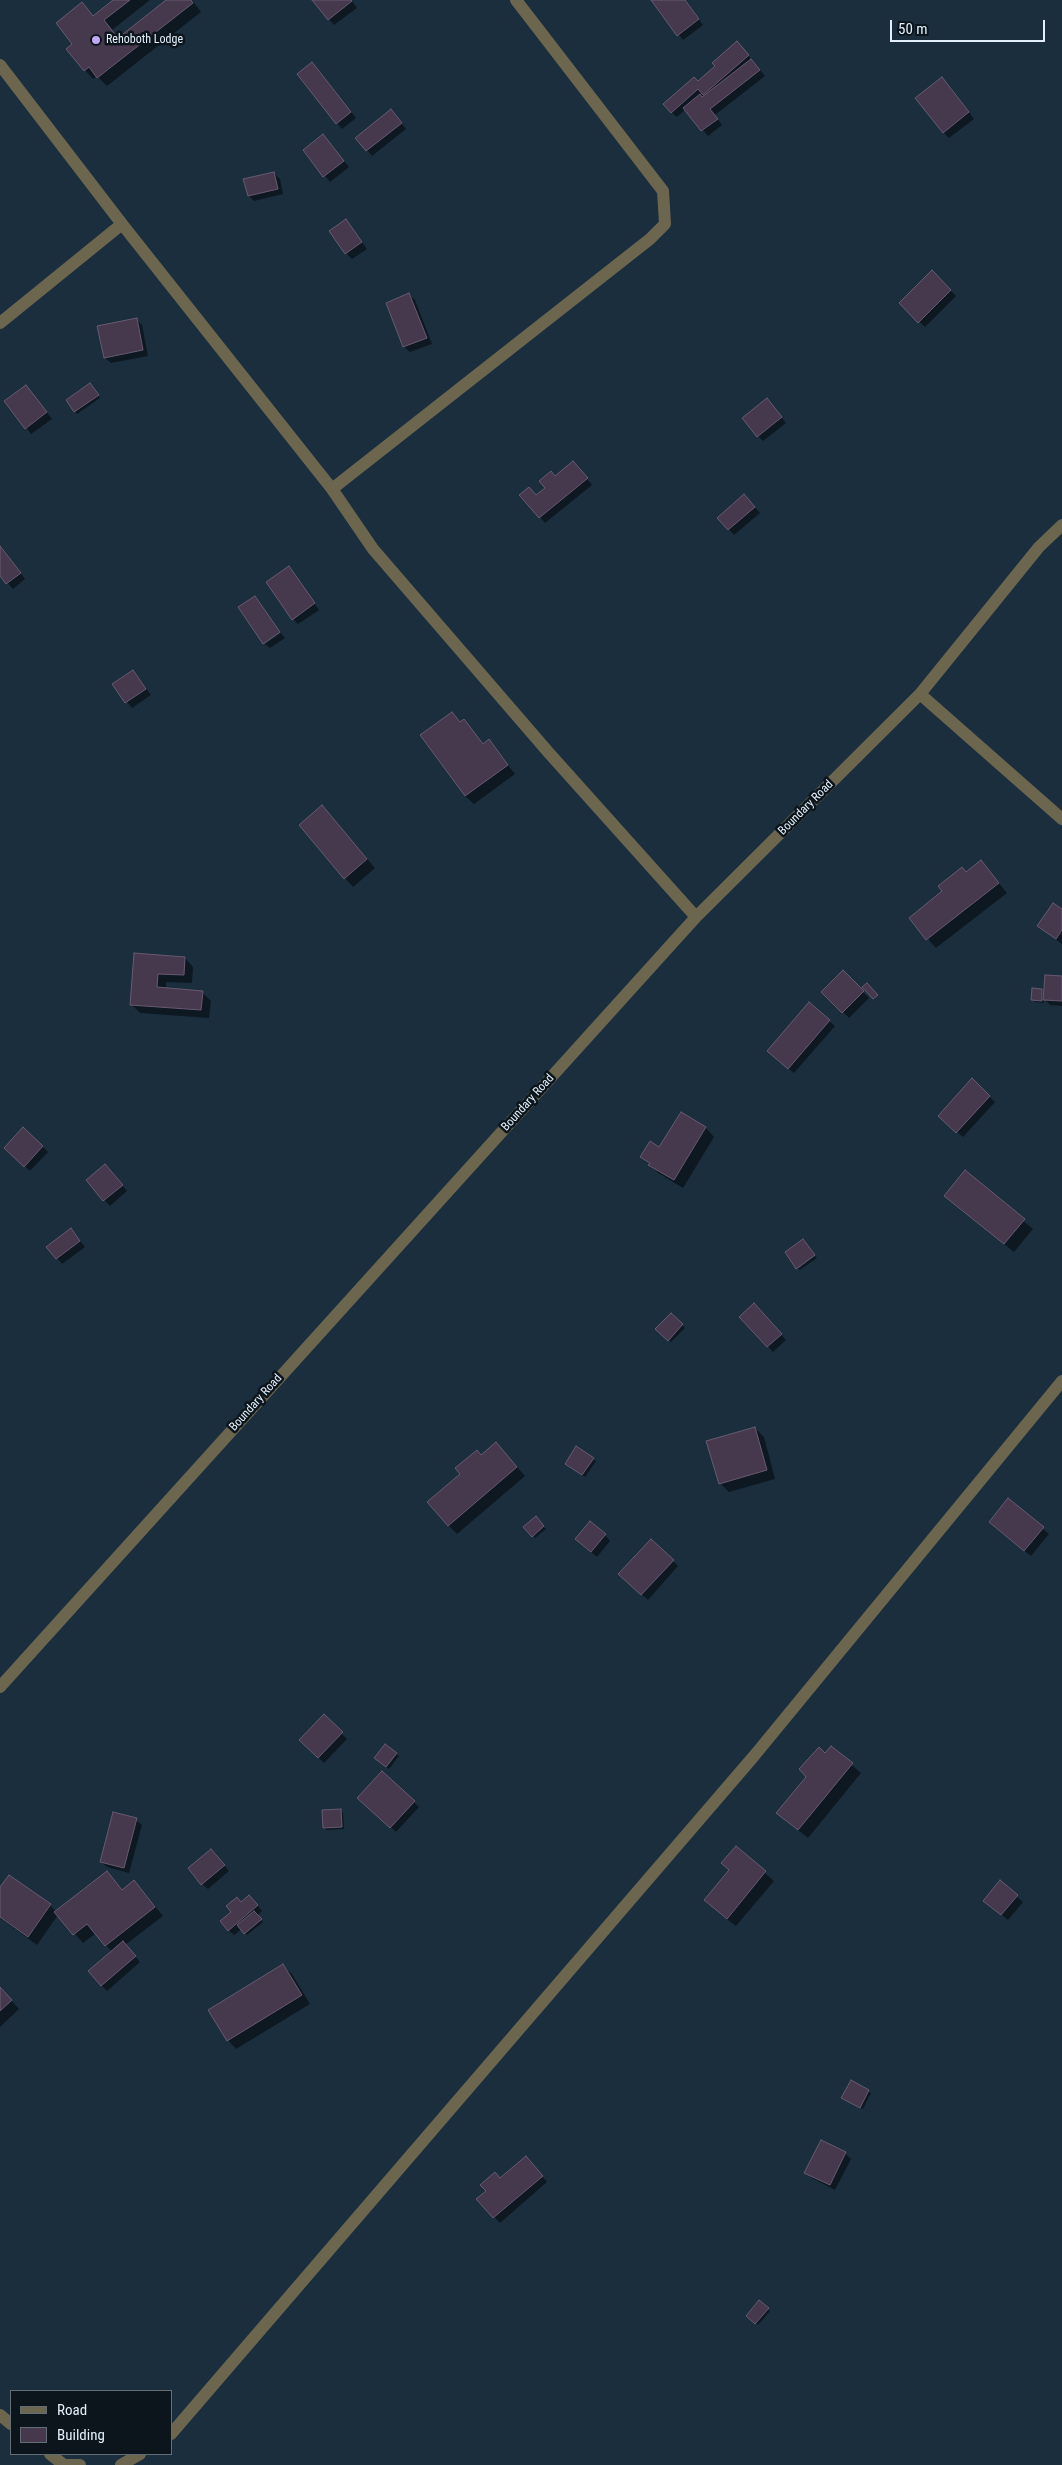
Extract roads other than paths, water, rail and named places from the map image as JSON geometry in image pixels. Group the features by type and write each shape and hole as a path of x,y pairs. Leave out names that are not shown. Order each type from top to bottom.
{"street":[{"path":"332,489 650,239 665,224 663,191 516,0"},
{"path":"0,65 122,224 332,489 373,550 549,753 696,917"},
{"path":"0,323 122,224"},
{"name":"Boundary Road","path":"0,1687 696,917 920,694 1039,547 1062,525"},
{"path":"920,694 1062,819"},
{"path":"172,2433 754,1756 1062,1381"},
{"path":"0,2415 10,2423"},
{"path":"51,2455 64,2464 80,2465"},
{"path":"121,2465 138,2455"}],"place":[{"name":"Rehoboth Lodge","path":"96,40"}]}
